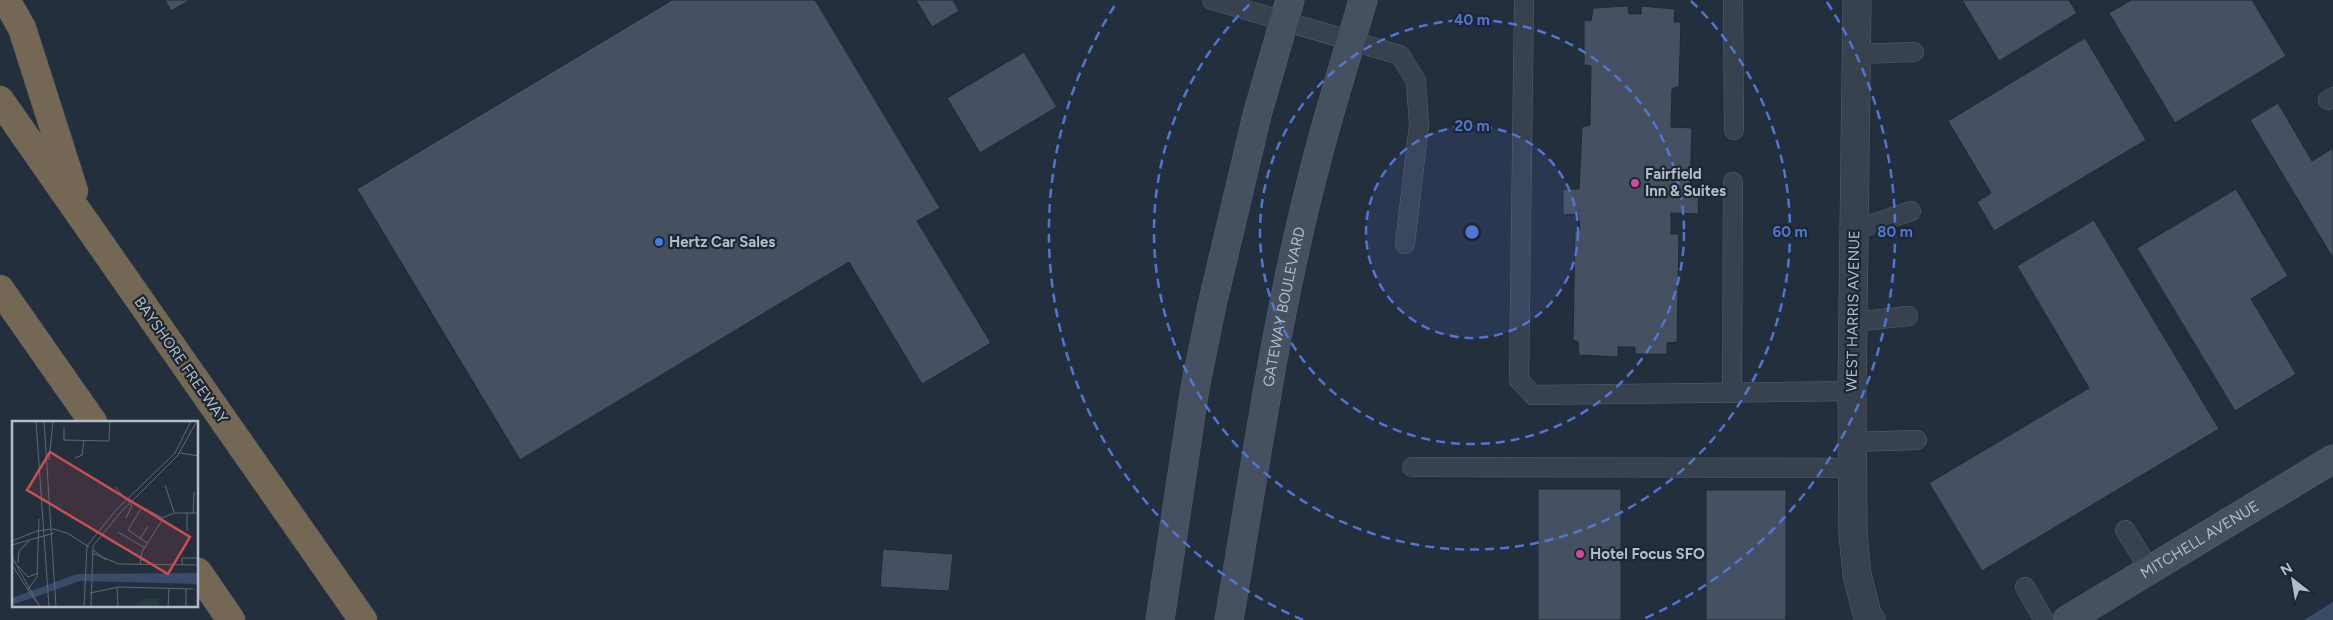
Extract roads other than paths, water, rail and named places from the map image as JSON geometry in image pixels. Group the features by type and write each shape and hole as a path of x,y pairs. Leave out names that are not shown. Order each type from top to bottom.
{"highway":[{"path":"6,0 22,28 83,219"},
{"name":"BAYSHORE FREEWAY","path":"0,100 364,620"},
{"path":"0,288 92,421"},
{"path":"199,574 230,620"}],"main road":[{"name":"GATEWAY BOULEVARD","path":"1229,620 1283,311 1315,167 1363,0"},
{"path":"1160,620 1195,388 1212,305 1254,124 1286,10"},
{"name":"MITCHELL AVENUE","path":"2067,620 2333,459"}],"street":[{"name":"WEST HARRIS AVENUE","path":"1857,0 1852,391 1853,533 1857,575 1867,614 1871,620"}],"lane":[{"path":"1212,0 1286,10 1352,41 1400,55 1416,81 1419,126 1405,244"},
{"path":"1524,0 1518,380 1533,395 1852,391"},
{"path":"1733,0 1734,130"},
{"path":"1856,54 1914,52"},
{"path":"1732,393 1733,182"},
{"path":"1855,230 1911,211"},
{"path":"1854,322 1908,316"},
{"path":"1412,466 1853,455 1918,440"},
{"path":"2126,530 2150,570"},
{"path":"2025,587 2044,620"}],"water":[{"path":"2333,602 2333,620 2304,620"}],"place":[{"name":"Fairfield Inn & Suites","path":"1635,183"},
{"name":"Hertz Car Sales","path":"659,242"},
{"name":"Hotel Focus SFO","path":"1580,554"}]}
